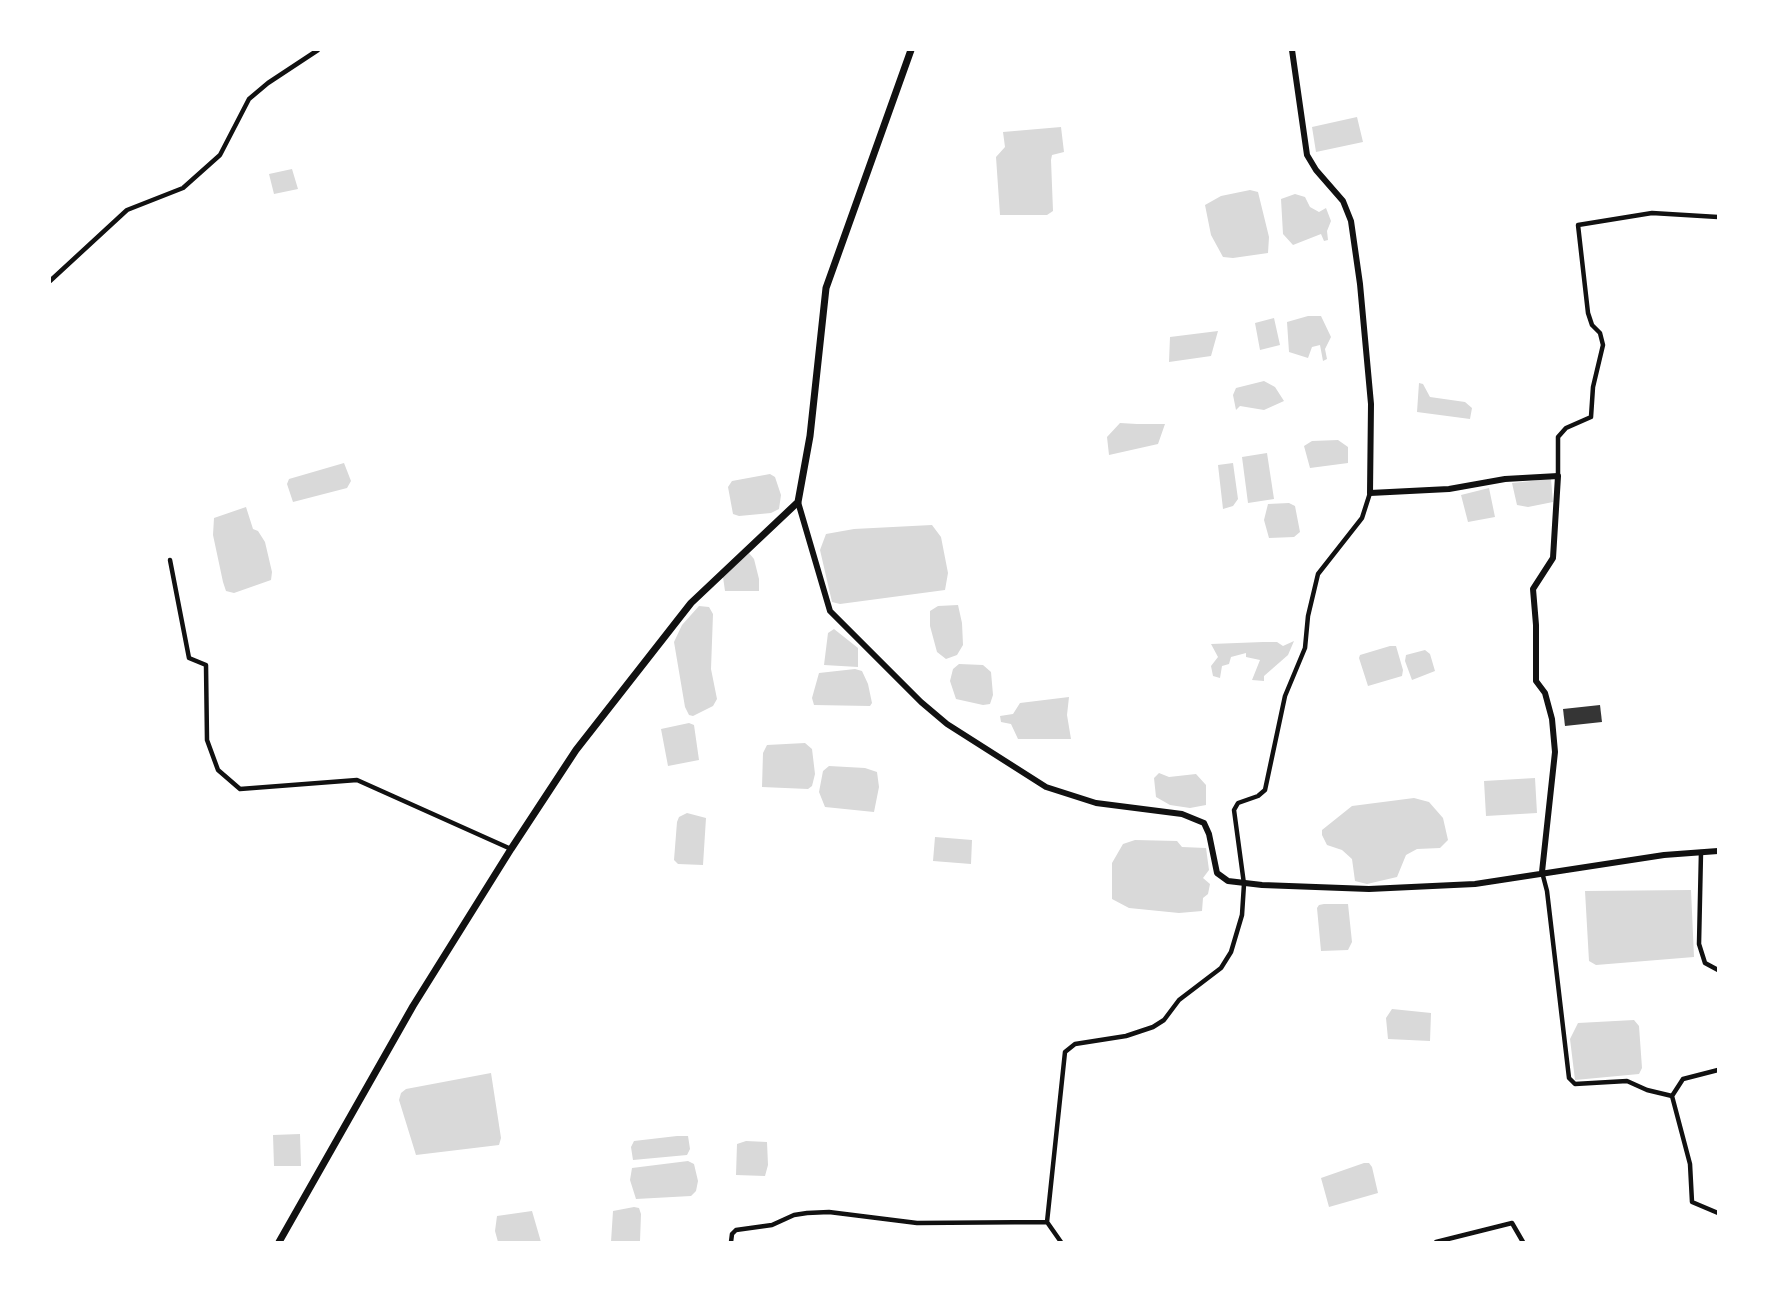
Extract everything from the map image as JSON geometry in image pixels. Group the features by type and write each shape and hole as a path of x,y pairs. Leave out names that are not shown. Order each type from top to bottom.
{"main road":[{"path":"279,1242 413,1006 576,750 692,603 798,501 810,436 826,288 912,50"}],"street":[{"path":"50,281 127,210 183,188 220,155 249,99 268,83 318,50"},
{"path":"1061,1242 1047,1222 1065,1052 1076,1044 1126,1036 1153,1027 1164,1020 1179,1000 1210,978 1225,961 1239,931 1244,884 1234,810 1238,803 1265,790 1285,696 1305,648 1308,616 1318,574 1362,518 1370,493 1370,396 1360,284 1351,221 1343,201 1316,170 1307,154 1292,50"},
{"path":"1672,1096 1627,1082 1575,1083 1569,1078 1547,891 1542,872 1555,752 1552,719 1545,693 1536,681 1536,625 1533,589 1553,558 1558,437 1566,428 1591,417 1593,387 1603,345 1600,333 1592,325 1588,313 1578,225 1652,213 1719,217"},
{"path":"1370,493 1449,489 1505,479 1558,476"},
{"path":"798,501 830,611 914,695 947,724 1046,787 1096,803 1182,814 1204,823 1207,827 1217,873 1228,881 1244,884 1369,889 1475,884 1542,872 1719,851"},
{"path":"170,560 189,658 206,664 207,740 218,770 240,789 357,780 511,849"},
{"path":"1701,852 1699,944 1705,963 1719,970"},
{"path":"1719,1070 1683,1079 1672,1096 1690,1164 1692,1202 1719,1213"},
{"path":"731,1242 733,1231 772,1225 794,1215 807,1213 829,1212 917,1223 1047,1222"},
{"path":"1436,1242 1512,1222 1523,1242"}],"shaded area":[{"path":"1357,117 1363,142 1316,152 1312,127"},
{"path":"1061,127 1064,152 1052,155 1051,160 1053,211 1047,215 1000,215 996,157 1005,147 1003,132"},
{"path":"292,169 298,189 274,194 269,174"},
{"path":"1250,190 1258,192 1269,237 1268,253 1233,258 1223,257 1211,235 1205,205 1221,196"},
{"path":"1295,194 1305,197 1310,207 1319,212 1326,208 1331,221 1327,231 1328,240 1324,241 1321,234 1293,245 1283,234 1281,199"},
{"path":"1308,316 1321,316 1331,337 1325,349 1327,359 1323,361 1320,345 1312,347 1308,358 1289,352 1287,322"},
{"path":"1274,318 1280,345 1260,350 1255,323"},
{"path":"1218,331 1211,356 1169,362 1170,337"},
{"path":"1264,381 1275,387 1284,401 1264,410 1240,406 1236,410 1233,395 1236,388"},
{"path":"1419,383 1423,384 1430,397 1465,402 1472,408 1470,419 1417,412"},
{"path":"1120,423 1165,424 1158,444 1109,455 1107,437"},
{"path":"1338,440 1348,447 1348,463 1310,468 1304,446 1312,441"},
{"path":"1267,453 1274,499 1248,503 1242,457"},
{"path":"344,463 351,481 347,488 293,502 287,484 289,479"},
{"path":"1233,463 1238,499 1233,506 1223,509 1218,465"},
{"path":"770,474 775,477 781,495 779,509 771,513 739,516 733,514 728,487 732,481"},
{"path":"1551,479 1553,502 1528,507 1517,505 1512,483"},
{"path":"1489,488 1495,517 1468,522 1461,495"},
{"path":"1289,503 1295,506 1300,532 1294,537 1269,538 1264,520 1268,504"},
{"path":"246,507 253,529 258,531 265,542 272,572 271,580 234,593 226,591 223,582 213,535 214,518"},
{"path":"932,525 941,537 948,573 945,590 840,604 832,602 820,550 826,534 854,529"},
{"path":"749,553 754,559 759,579 759,591 725,591 723,577"},
{"path":"958,605 963,645 957,655 946,659 937,652 930,626 930,611 938,606"},
{"path":"699,606 709,607 713,614 711,669 717,699 713,706 693,716 689,715 685,707 674,642 682,625"},
{"path":"834,629 858,648 858,667 824,665 828,633"},
{"path":"1294,641 1288,655 1264,676 1264,681 1252,680 1260,660 1246,657 1246,653 1231,657 1229,664 1222,666 1220,678 1213,676 1211,666 1218,657 1211,644 1277,642 1283,646"},
{"path":"1396,646 1403,670 1402,676 1368,686 1360,655"},
{"path":"1425,650 1430,654 1435,671 1412,680 1405,661 1406,655"},
{"path":"959,664 983,665 991,672 993,695 990,704 983,705 956,699 950,681 953,669"},
{"path":"855,669 862,671 868,684 872,703 870,706 814,705 812,698 819,673"},
{"path":"1069,697 1067,715 1071,739 1018,739 1011,724 1001,722 1000,716 1013,714 1020,703"},
{"path":"689,723 694,725 699,760 668,766 661,729"},
{"path":"805,743 812,749 815,774 812,786 808,789 762,787 763,753 767,745"},
{"path":"829,766 865,768 877,772 879,787 874,812 825,807 819,792 823,771"},
{"path":"1159,773 1169,777 1196,774 1206,785 1206,805 1190,808 1170,805 1156,797 1154,778"},
{"path":"1535,778 1537,813 1486,816 1484,781"},
{"path":"1414,798 1429,802 1443,818 1448,840 1440,848 1417,849 1406,855 1397,877 1367,884 1355,881 1352,859 1342,850 1327,845 1322,830 1352,806"},
{"path":"687,813 706,818 703,865 678,864 674,860 677,822 679,817"},
{"path":"935,837 972,840 971,864 933,861"},
{"path":"1135,840 1177,841 1182,847 1206,848 1209,870 1203,878 1210,884 1208,894 1203,898 1202,911 1179,913 1129,908 1112,899 1112,863 1123,844"},
{"path":"1691,890 1694,957 1596,965 1589,961 1585,891"},
{"path":"1324,904 1348,904 1352,942 1348,950 1321,951 1317,908"},
{"path":"1392,1009 1431,1013 1430,1041 1388,1039 1386,1018"},
{"path":"1634,1020 1639,1026 1642,1068 1639,1074 1575,1080 1570,1039 1578,1023"},
{"path":"491,1073 501,1138 499,1145 416,1155 399,1100 401,1093 406,1089"},
{"path":"300,1134 301,1166 274,1166 273,1135"},
{"path":"688,1136 690,1149 687,1155 633,1160 631,1147 634,1141"},
{"path":"746,1141 767,1142 768,1165 765,1176 736,1175 737,1144"},
{"path":"688,1161 694,1164 698,1181 696,1191 691,1196 636,1199 630,1180 632,1168"},
{"path":"1369,1163 1372,1167 1378,1193 1329,1207 1321,1178"},
{"path":"639,1208 641,1214 640,1241 611,1242 613,1211"},
{"path":"532,1211 541,1242 498,1242 495,1231 497,1216"}],"building":[{"path":"1600,705 1602,722 1565,726 1563,709"}]}
